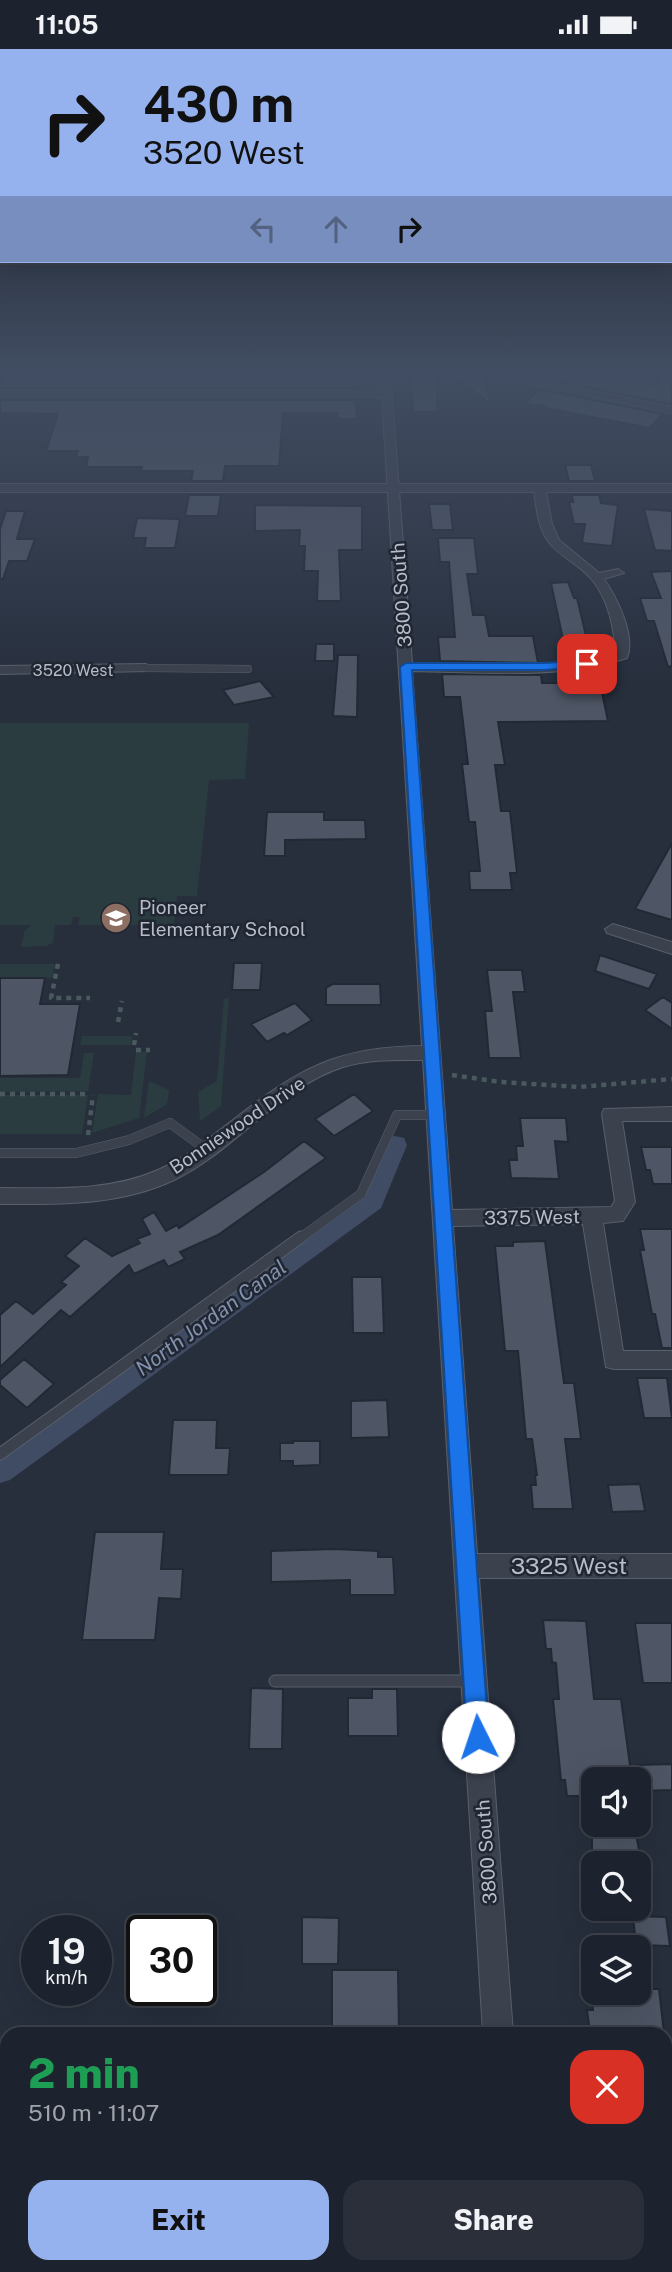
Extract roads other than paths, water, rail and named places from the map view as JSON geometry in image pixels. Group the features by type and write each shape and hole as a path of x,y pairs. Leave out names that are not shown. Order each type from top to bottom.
{"street":[{"name":"3800 South","path":"393,475 498,2027"},
{"path":"0,488 672,488"},
{"path":"406,667 560,666 601,661 622,655 610,599 597,577 561,550 550,535 539,488"},
{"path":"597,577 618,573"},
{"name":"3520 West","path":"0,670 146,668"},
{"path":"613,929 672,948"},
{"name":"Bonniewood Drive","path":"0,1196 75,1196 121,1191 167,1174 207,1150 302,1080 331,1065 373,1055 432,1053"},
{"name":"3375 West","path":"443,1218 610,1217 621,1212 625,1202 611,1115 672,1114"},
{"path":"592,1217 614,1360 672,1360"},
{"name":"3325 West","path":"467,1566 672,1566"}],"lane":[{"path":"146,668 248,670"},
{"path":"0,1454 361,1194 397,1115 436,1115"},
{"path":"0,1153 76,1153 130,1140 170,1123 207,1150"},
{"path":"275,1681 474,1681"}],"waterway":[{"name":"North Jordan Canal","path":"0,1470 372,1201 395,1145"}],"place":[{"name":"Pioneer Elementary School","path":"116,918"}]}
